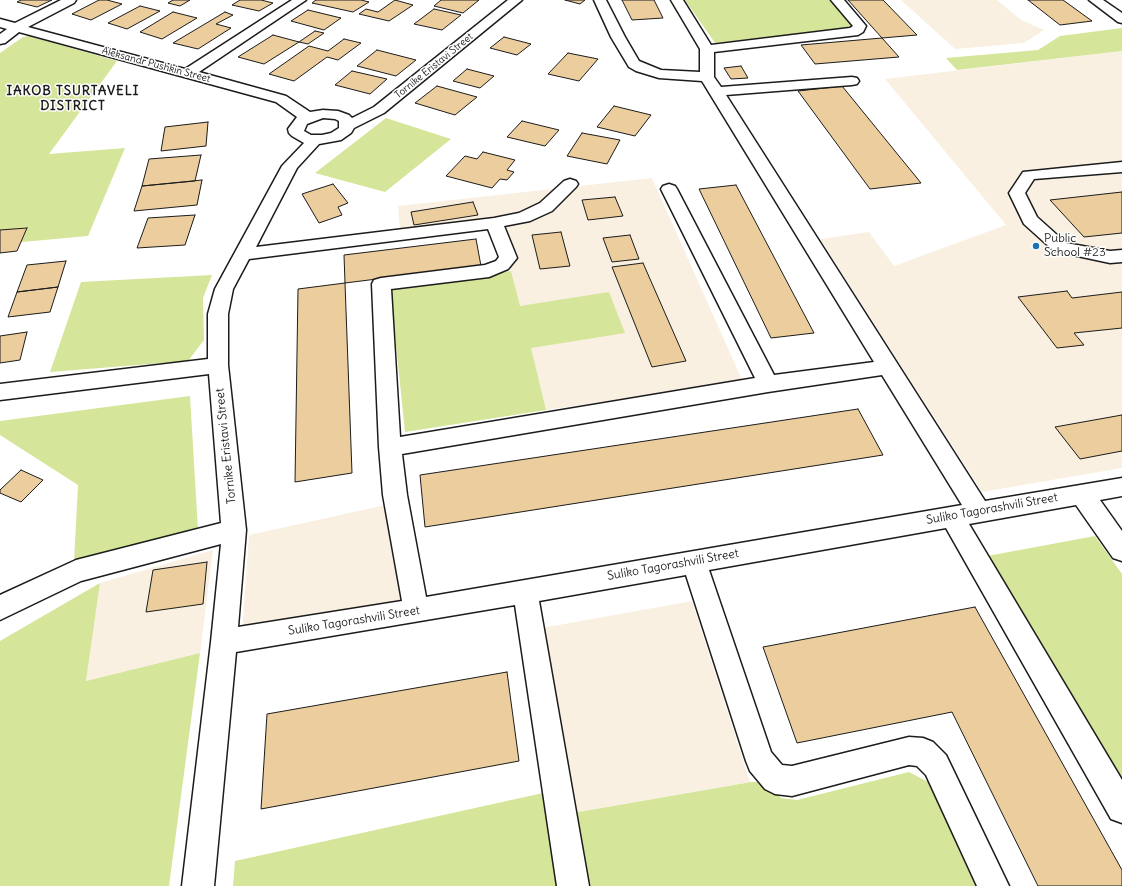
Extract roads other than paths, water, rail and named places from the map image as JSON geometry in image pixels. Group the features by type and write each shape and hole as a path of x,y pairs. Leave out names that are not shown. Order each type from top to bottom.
{"street":[{"path":"0,40 16,28 70,0"},
{"path":"187,74 300,0"},
{"name":"Tornike Eristavi Street","path":"198,886 224,642 234,530 218,365 218,314 224,289 290,166 314,141 336,137 346,130 347,126 379,110 516,0"},
{"path":"600,0 618,37 634,64 659,74 712,85 852,81"},
{"path":"677,0 707,49 712,85 978,511"},
{"path":"707,49 853,32 858,29 860,26 837,0"},
{"path":"1095,0 1122,19"},
{"name":"Aleksandr Pushkin Street","path":"0,23 281,99 307,117"},
{"path":"314,141 301,137 297,133 296,129 298,125 307,117 323,114 338,115 347,121 347,126"},
{"path":"1122,166 1029,175 1017,193 1030,220 1060,247 1110,257 1122,256"},
{"path":"242,254 494,223 524,217 546,207 570,184"},
{"path":"669,189 768,384"},
{"path":"416,611 395,495 390,447 381,284 489,271 502,265 508,258 494,223"},
{"path":"0,392 218,365"},
{"path":"390,447 768,384 888,367"},
{"name":"Suliko Tagorashvili Street","path":"224,642 416,611 978,511 1122,487"},
{"path":"1082,494 1122,550"},
{"path":"952,516 1122,808"},
{"path":"0,608 76,571 234,530"},
{"path":"694,562 760,761 775,779 792,780 909,751 923,752 936,765 992,886"},
{"path":"525,591 573,886"}],"place":[{"name":"Public School #23","path":"1036,246"}],"district":[{"name":"IAKOB TSURTAVELI DISTRICT","path":"73,98"}]}
